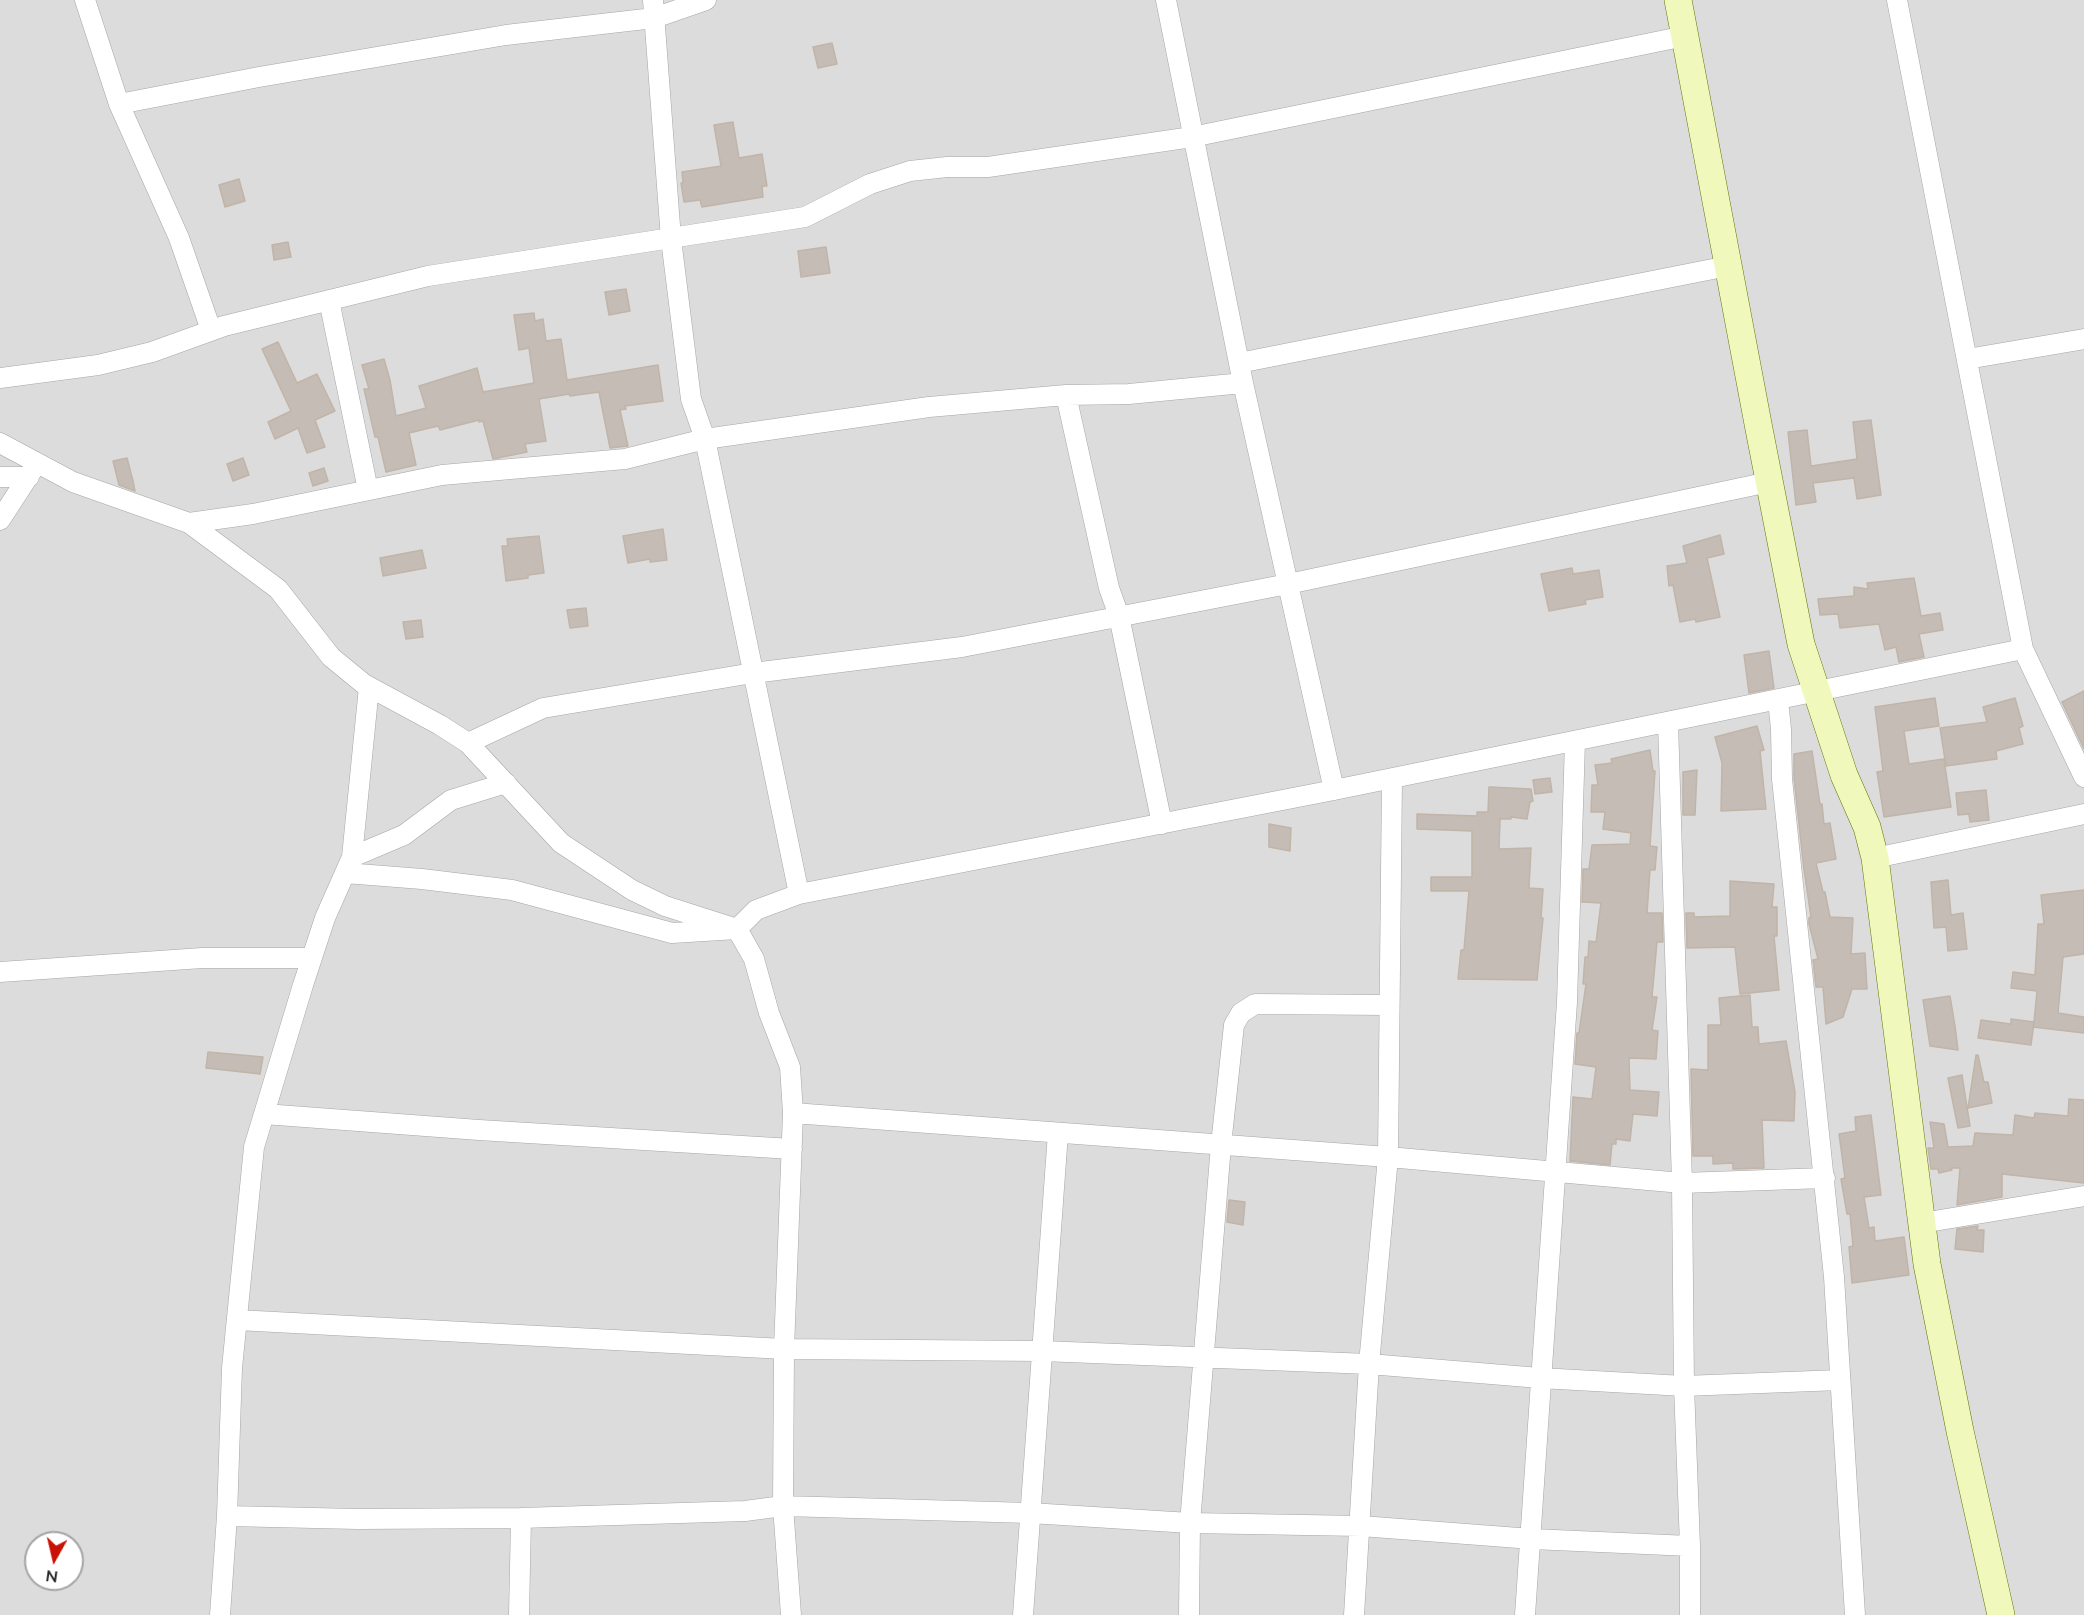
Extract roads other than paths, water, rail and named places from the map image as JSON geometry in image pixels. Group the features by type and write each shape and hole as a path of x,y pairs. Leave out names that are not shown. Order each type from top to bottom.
{"street":[{"path":"85,0 119,104 179,238 211,330"},
{"path":"119,104 259,77 704,0"},
{"path":"1166,0 1243,383 1334,790"},
{"path":"1678,0 1801,644 1844,775 1867,827 1875,858 1927,1264 1960,1431 2001,1615"},
{"path":"1897,0 2023,649 2084,777"},
{"path":"654,9 671,239 691,399 705,439 798,894"},
{"path":"0,378 98,365 152,352 211,330 428,276 805,217 870,184 910,171 947,166 988,167 1192,137 1685,36"},
{"path":"1239,363 1728,266"},
{"path":"329,300 368,490"},
{"path":"1967,359 2084,339"},
{"path":"189,523 253,514 442,475 626,459 705,439 929,407 1066,395 1129,394 1243,383"},
{"path":"1066,395 1109,588 1119,616 1162,824"},
{"path":"0,443 33,470 189,523 278,590 331,657 369,687 440,725 468,743 561,843 632,890 665,906 737,929 754,959 769,1013 790,1067 793,1113 784,1349 783,1506 790,1615"},
{"path":"0,477 33,470"},
{"path":"0,520 33,470"},
{"path":"468,743 543,708 753,673 962,647 1288,584 1769,482"},
{"path":"349,865 422,879 512,890 672,933 737,929 756,910 798,894 1334,790 2023,649"},
{"path":"220,1615 227,1516 232,1368 254,1148 325,918 349,865 369,687"},
{"path":"1778,700 1782,779 1834,1277 1855,1615"},
{"path":"1668,722 1683,1183 1684,1386 1690,1546 1690,1615"},
{"path":"1525,1615 1567,1002 1575,741"},
{"path":"1354,1615 1369,1364 1388,1156 1392,778"},
{"path":"349,865 404,835 451,800 506,783"},
{"path":"1875,858 2084,814"},
{"path":"0,972 202,958 312,958"},
{"path":"1189,1615 1190,1523 1221,1145 1234,1025 1241,1013 1255,1004 1389,1005"},
{"path":"793,1113 1388,1156 1683,1183 1825,1178"},
{"path":"264,1114 792,1149"},
{"path":"1023,1615 1058,1133"},
{"path":"1922,1223 2084,1196"},
{"path":"237,1320 784,1349 1042,1351 1369,1364 1540,1378 1684,1386 1840,1380"},
{"path":"227,1516 358,1519 521,1518 745,1511 783,1506 1030,1514 1190,1523 1361,1526 1532,1539 1690,1546"},
{"path":"519,1615 521,1518"}]}
